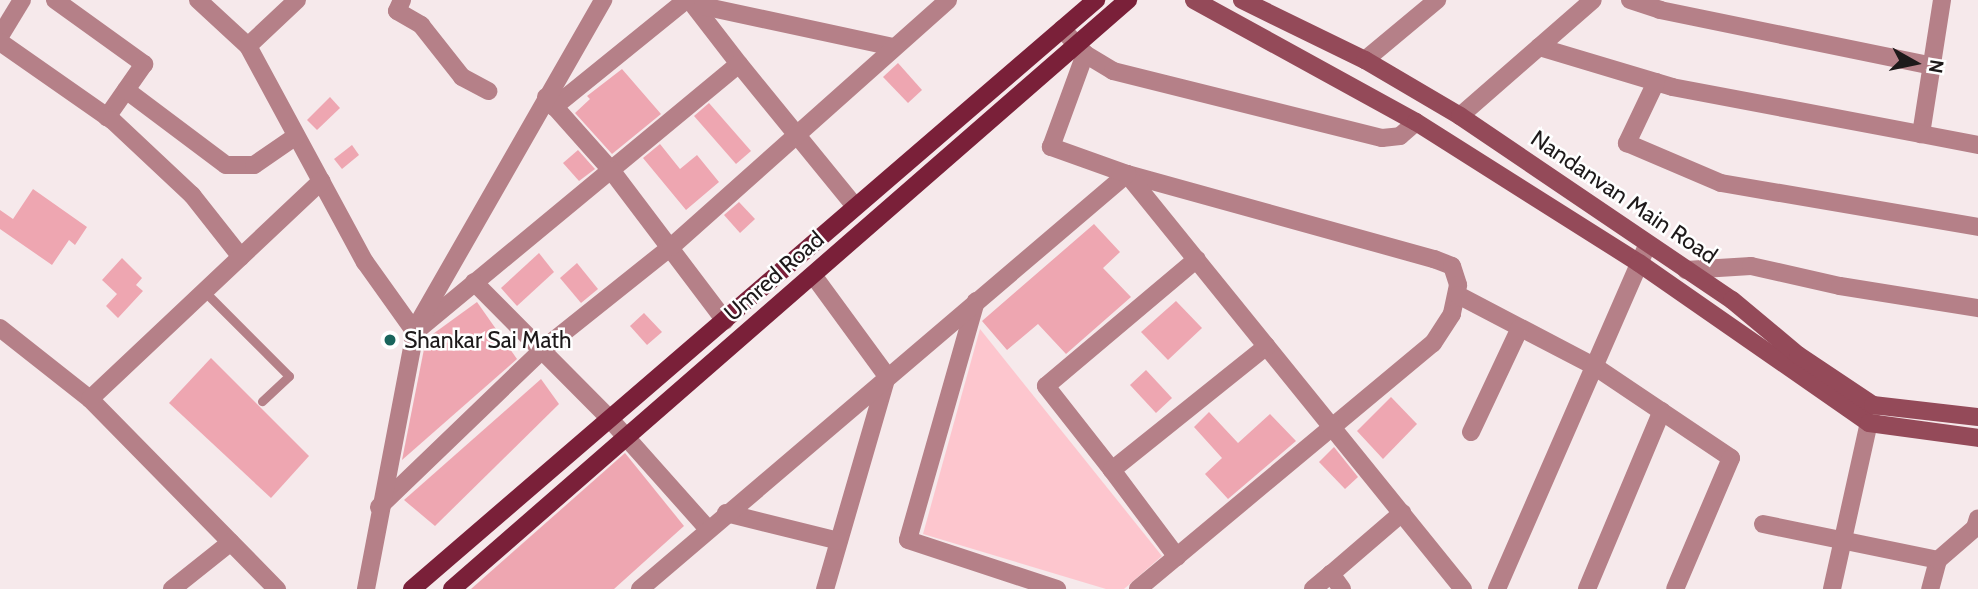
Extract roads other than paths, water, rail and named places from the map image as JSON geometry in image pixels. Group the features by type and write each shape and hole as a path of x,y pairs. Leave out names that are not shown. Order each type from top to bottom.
{"main road":[{"path":"412,589 1096,0"},
{"name":"Umred Road","path":"452,589 813,275 1080,50 1128,0"},
{"path":"1194,0 1416,122 1639,263 1868,423 1978,438"},
{"name":"Nandanvan Main Road","path":"1242,0 1264,4 1460,116 1593,204 1872,405 1978,417"},
{"path":"450,555 467,576"}],"street":[{"path":"0,36 22,0"},
{"path":"55,0 144,64 107,117"},
{"path":"198,0 248,46 365,262 415,332"},
{"path":"248,46 297,0"},
{"path":"402,0 397,11 421,25 463,78 488,91"},
{"path":"366,589 379,508 415,332 550,102 603,0"},
{"path":"379,508 543,349 671,247 948,0"},
{"path":"1365,60 1437,0"},
{"path":"1460,116 1592,0"},
{"path":"1630,0 1660,10 1932,66"},
{"path":"1921,134 1942,0"},
{"path":"550,102 690,2 894,47"},
{"path":"690,2 855,206"},
{"path":"1062,29 1080,50 1113,71 1382,138 1400,136 1416,122"},
{"path":"0,43 107,117 192,195 241,257"},
{"path":"1538,47 1656,82 1978,145"},
{"path":"1080,50 1051,147 1127,174 1433,258 1452,266 1458,295 1433,343 1138,589"},
{"path":"415,332 739,64"},
{"path":"1656,82 1627,143 1721,183 1978,227"},
{"path":"127,90 226,165 254,165 296,136"},
{"path":"550,102 611,170 725,321"},
{"path":"1127,174 1463,589"},
{"path":"640,589 1127,174"},
{"path":"90,399 321,181"},
{"path":"1497,589 1647,245"},
{"path":"1177,557 1046,386 1197,259"},
{"path":"1686,270 1751,266 1840,286 1978,308"},
{"path":"813,275 887,376"},
{"path":"474,282 609,418 708,529"},
{"path":"1458,295 1594,366 1731,457 1675,589"},
{"path":"976,301 908,540 1057,589"},
{"path":"0,328 90,399 277,589"},
{"path":"1471,432 1520,328"},
{"path":"1112,470 1267,346"},
{"path":"825,589 887,376"},
{"path":"1832,589 1872,405"},
{"path":"1587,589 1662,411"},
{"path":"726,513 839,541"},
{"path":"1313,589 1336,582 1402,513"},
{"path":"1763,524 1938,560"},
{"path":"1930,589 1938,560 1977,525"},
{"path":"172,589 231,542"}],"lane":[{"path":"204,291 289,376 262,401"}],"place":[{"name":"Shankar Sai Math","path":"390,340"}]}
